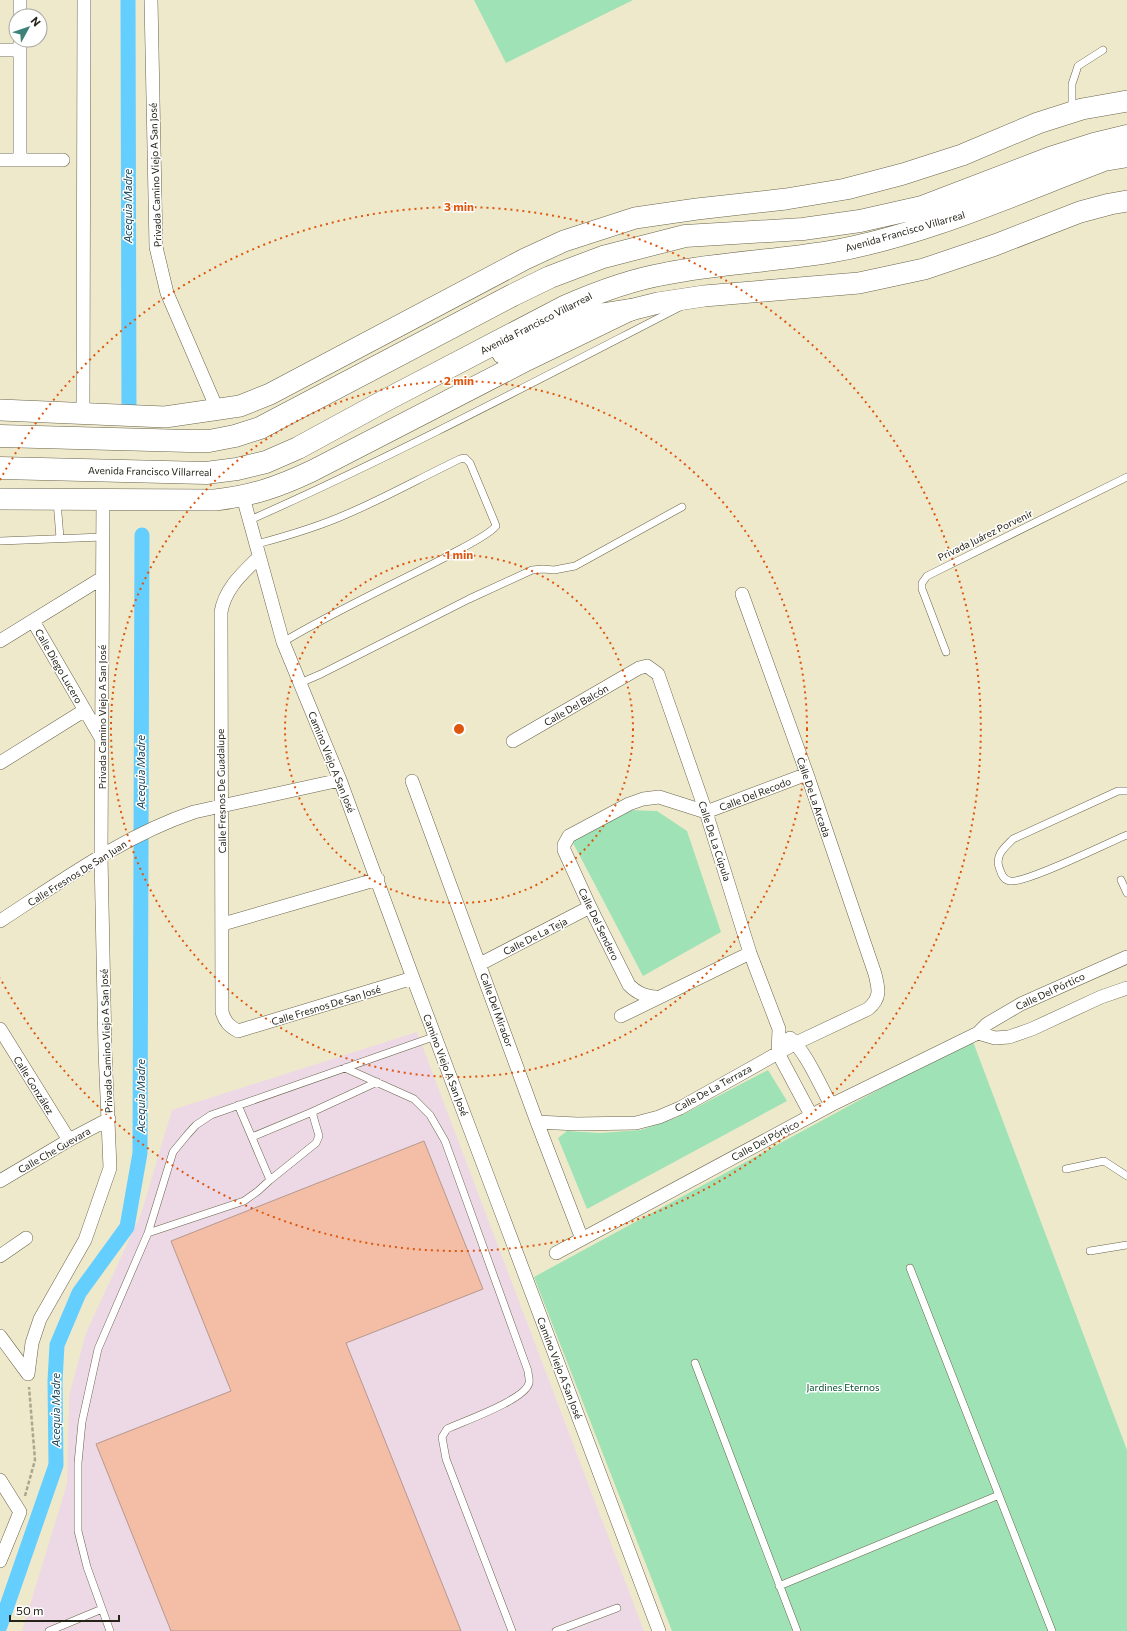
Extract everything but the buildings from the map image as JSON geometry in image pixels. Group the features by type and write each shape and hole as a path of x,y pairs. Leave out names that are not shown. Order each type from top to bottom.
{"highway":[{"name":"Avenida Francisco Villarreal","path":"0,436 189,441 235,436 260,428 288,414 358,376 550,277 603,257 685,236 803,229 860,221 914,209 971,189 1050,158 1094,144 1127,136"},
{"name":"Avenida Francisco Villarreal","path":"0,468 206,473 237,469 266,462 298,448 566,306 595,293 663,274 705,267 828,252 878,240 966,214 1104,160 1127,156"},
{"path":"388,399 598,315 630,310"}],"main road":[{"path":"0,410 165,417 240,406 270,394 525,259 596,230 635,218 786,199 846,189 903,174 962,155 1038,123 1103,104 1127,101"},
{"path":"0,499 103,498 215,500 243,497 285,484 312,471 520,363 630,310 658,303 704,296 859,283 924,269 995,245 1080,212 1127,201"}],"street":[{"path":"84,0 84,414"},
{"name":"Privada Camino Viejo A San José","path":"151,0 156,247 168,293 218,410"},
{"path":"20,48 20,160"},
{"path":"0,160 63,160"},
{"name":"Camino Viejo A San José","path":"243,497 284,642 378,879 413,978 659,1631"},
{"name":"Privada Camino Viejo A San José","path":"28,1374 32,1343 40,1319 85,1240 110,1168 105,1050 101,856 103,498"},
{"name":"Calle Fresnos De Guadalupe","path":"238,1031 230,1027 222,1012 223,924 220,807 221,612 222,602 228,591 260,557"},
{"path":"0,641 102,578"},
{"name":"Calle De La Arcada","path":"742,594 807,774 875,974 878,994 876,1002"},
{"name":"Calle Diego Lucero","path":"33,621 102,740"},
{"name":"Calle De La Cúpula","path":"639,668 646,666 658,674 662,682 706,812 750,953 779,1029 778,1053"},
{"name":"Calle Del Balcón","path":"513,741 639,668"},
{"name":"Calle Diego Lucero","path":"0,763 85,710"},
{"name":"Calle Del Recodo","path":"569,836 629,804 643,799 659,797 706,812 807,774"},
{"name":"Calle Fresnos De San Juan","path":"0,921 101,856 150,830 194,812 340,780"},
{"name":"Calle Del Mirador","path":"412,781 537,1122 582,1239"},
{"name":"Calle Del Sendero","path":"569,836 564,845 564,850 590,907 629,984 636,992 645,996 656,998"},
{"path":"223,924 378,879"},
{"name":"Calle De La Teja","path":"480,964 590,907"},
{"path":"621,1016 750,953"},
{"name":"Calle Del Pórtico","path":"556,1253 831,1104 978,1033 994,1020 1021,1004 1127,957"},
{"name":"Calle Fresnos De San José","path":"238,1031 413,978"},
{"path":"978,1033 994,1038 1009,1037 1100,997 1127,988"},
{"name":"Calle De La Terraza","path":"537,1122 577,1124 636,1123 659,1116 680,1108 796,1043 868,1009 876,1002"},
{"name":"Calle González","path":"0,1029 69,1140"},
{"name":"Calle De La Cúpula","path":"779,1029 796,1043 831,1104"},
{"path":"778,1053 811,1115"},
{"name":"Calle Che Guevara","path":"0,1181 69,1140 109,1119"},
{"path":"0,1256 26,1238"},
{"path":"0,1336 28,1374"},
{"path":"0,1480 20,1512 0,1560"}],"lane":[{"path":"1072,113 1072,84 1078,66 1103,50"},
{"path":"250,520 327,486 572,364 704,296"},
{"path":"257,544 286,537 347,515 460,459 466,458 470,463 496,526 490,532 461,549 344,608 284,642"},
{"name":"Privada Juárez Porvenir","path":"946,652 922,589 922,583 927,576 1127,477"},
{"path":"57,498 60,538"},
{"path":"300,683 469,599 532,570 554,570 575,566 682,507"},
{"path":"0,541 103,537"},
{"path":"1127,791 1118,791 1013,839 1001,851 998,858 998,864 1003,877 1012,882 1030,877 1127,835"},
{"path":"1121,880 1127,893"},
{"path":"110,1631 87,1567 78,1531 78,1463 82,1422 98,1349 148,1232 173,1152 186,1134 211,1115 436,1036"},
{"path":"345,1068 414,1099 430,1115 437,1125 445,1141 528,1371 529,1383 524,1392 514,1400 447,1429 442,1437 446,1459 512,1631"},
{"path":"252,1137 312,1112 377,1082"},
{"path":"238,1105 270,1180"},
{"path":"148,1232 244,1200 258,1191 316,1143 319,1136 312,1112"},
{"path":"1066,1169 1104,1161 1127,1176"},
{"path":"1090,1251 1127,1245"},
{"path":"910,1268 1052,1631"},
{"path":"694,1363 797,1631"},
{"path":"779,1586 999,1495"},
{"path":"556,1631 617,1608"},
{"path":"49,1631 65,1628 102,1609"}],"path":[{"path":"20,1512 35,1460 28,1374"}],"shaded area":[{"path":"417,1032 644,1631 22,1631 67,1484 69,1396 86,1333 141,1214 172,1110"}],"green space":[{"path":"474,0 633,0 506,63"},
{"path":"627,810 657,811 687,831 721,932 643,976 572,841"},
{"name":"Jardines Eternos","path":"972,1039 1127,1450 1127,1631 672,1631 534,1277"},
{"path":"768,1070 787,1101 587,1209 558,1138 567,1131 600,1133 641,1130 676,1118"}],"waterway":[{"name":"Acequia Madre","path":"128,0 129,413"},
{"name":"Acequia Madre","path":"0,1626 56,1465 55,1381 57,1345 79,1293 127,1227 140,1153 142,535"}]}
